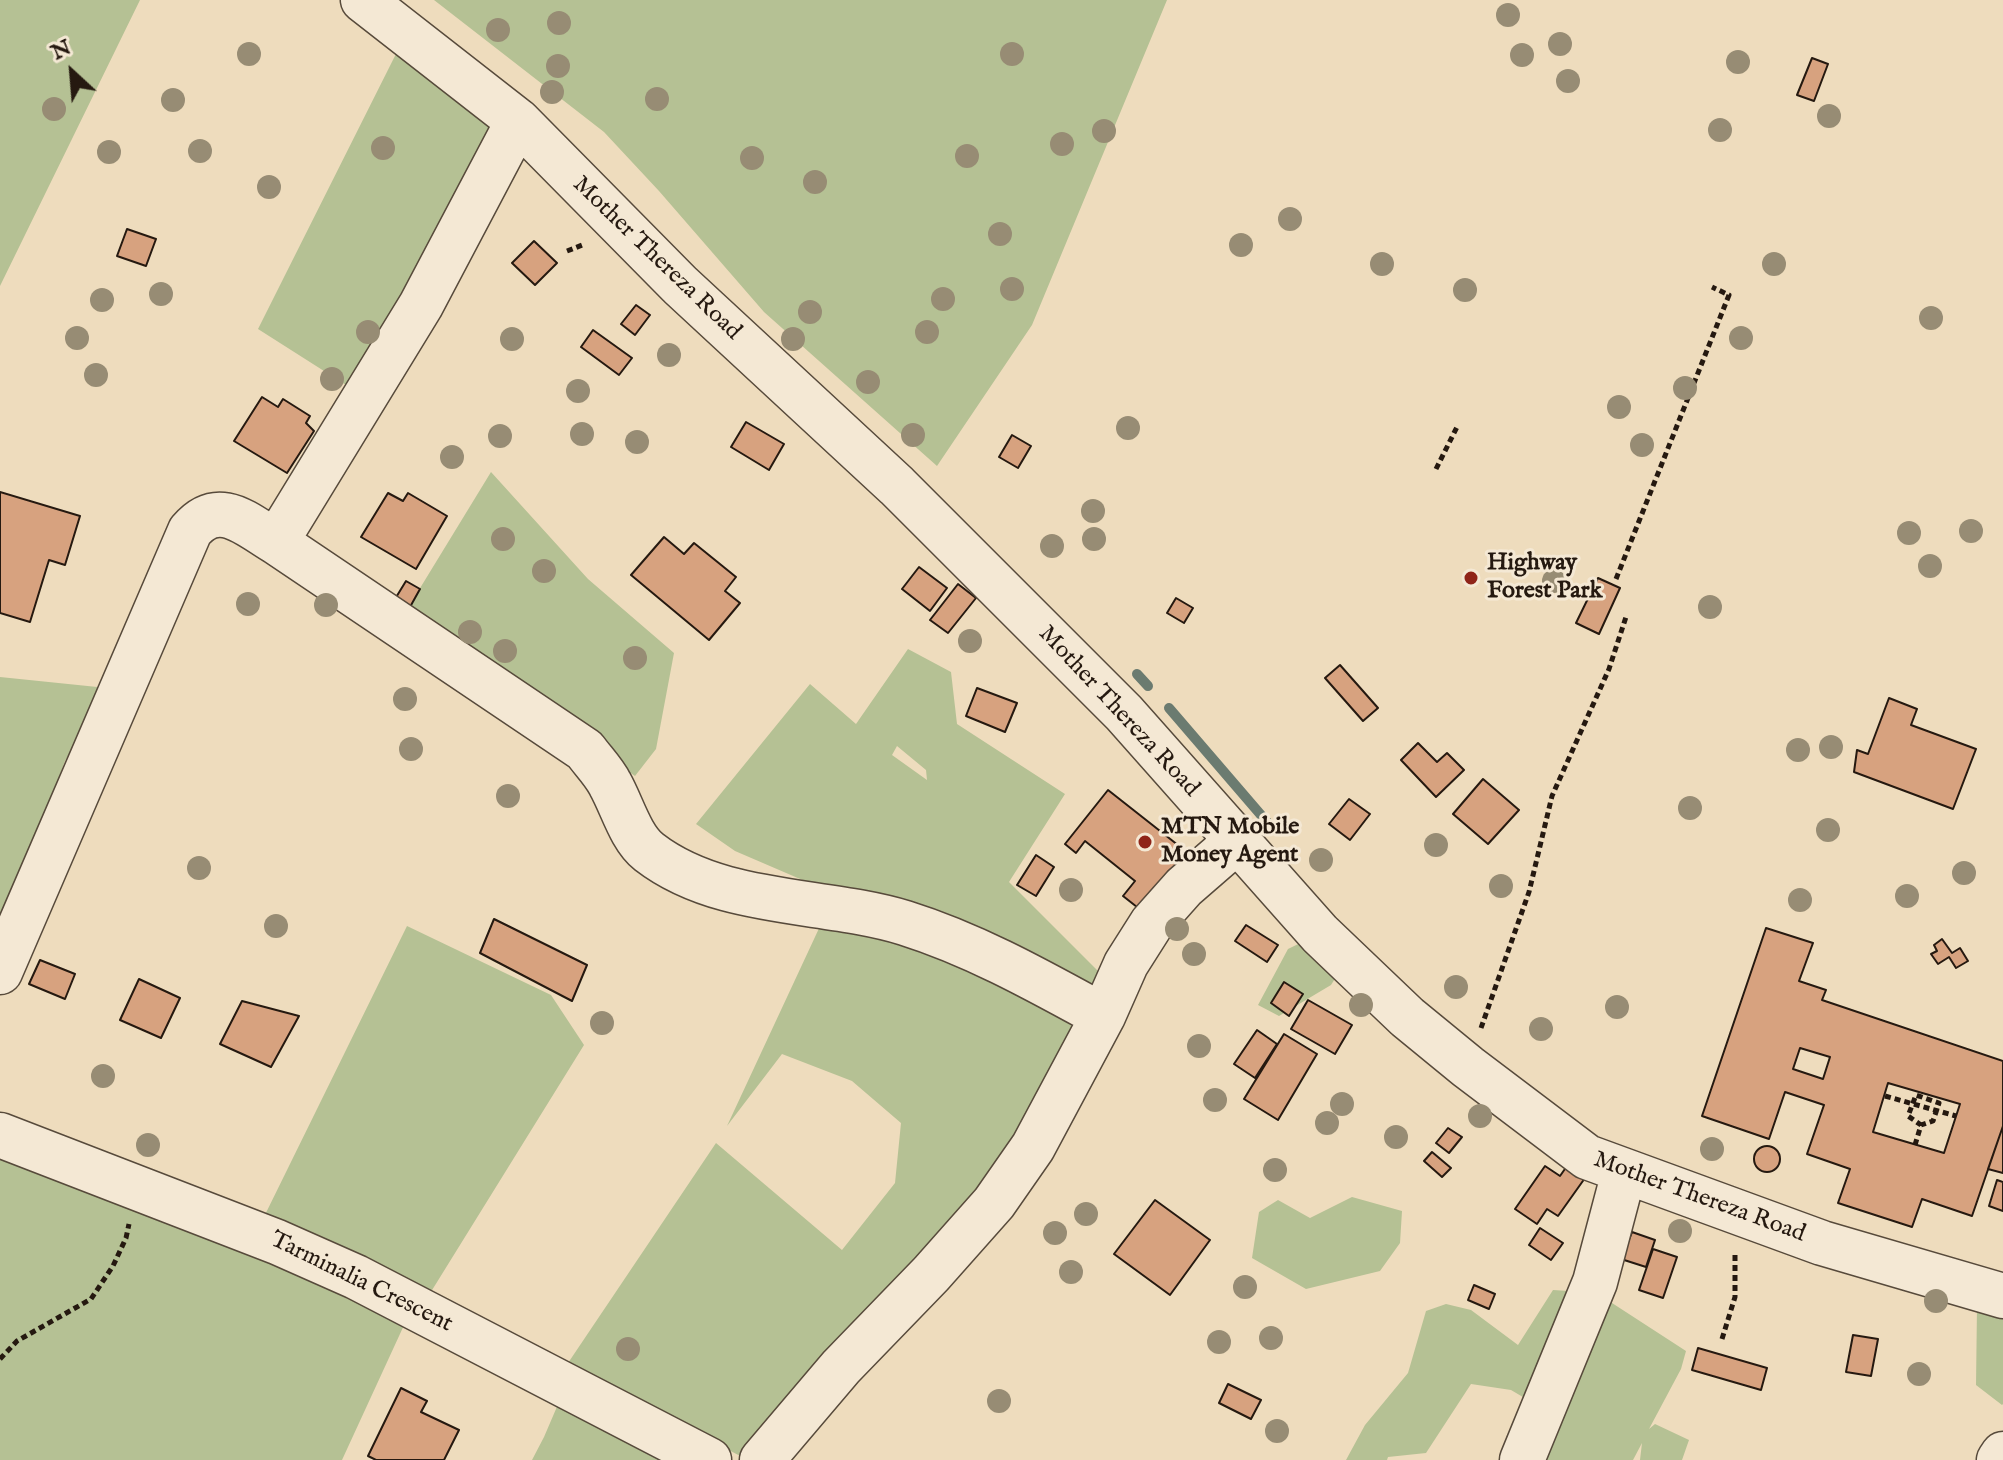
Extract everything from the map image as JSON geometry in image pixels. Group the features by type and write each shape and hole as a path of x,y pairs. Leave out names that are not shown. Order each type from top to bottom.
{"street":[{"name":"Mother Thereza Road","path":"363,0 518,121 680,285 897,486 1124,713 1320,934 1407,1017 1468,1067 1587,1157 1822,1243 2003,1296"},
{"path":"276,542 421,305 518,121"},
{"path":"0,972 190,531 201,519 224,514 276,542 585,750 609,781 646,850 675,870 720,886 902,922 953,940 1013,967 1103,1016"},
{"path":"762,1460 841,1367 994,1203 1033,1147 1103,1016 1126,964 1152,923 1184,887 1237,841"},
{"name":"Tarminalia Crescent","path":"0,1135 277,1242 356,1277 709,1460"},
{"path":"1522,1460 1595,1282 1624,1172"},
{"path":"1999,1460 2003,1454"}],"path":[{"path":"1616,579 1729,295 1712,287"},
{"path":"1436,469 1458,425"},
{"path":"1468,1067 1529,892 1552,796 1609,669 1626,617"},
{"path":"1885,1096 1956,1116"},
{"path":"1912,1104 1908,1116 1921,1125"},
{"path":"1921,1125 1933,1121 1938,1111"},
{"path":"1915,1145 1921,1125"},
{"path":"0,1359 17,1341 91,1299 113,1266 126,1238 134,1203 133,1188"},
{"path":"1722,1339 1735,1297 1735,1211"}],"green space":[{"path":"0,0 140,0 0,286"},
{"path":"434,0 1167,0 1032,325 937,466 764,312 604,132"},
{"path":"414,18 522,100 357,392 258,329"},
{"path":"491,472 588,579 674,653 656,749 635,776 403,616"},
{"path":"908,649 951,672 957,724 1065,794 1009,882 1107,980 1038,1142 748,1460 566,1366 716,1143 842,1250 895,1183 901,1123 852,1081 782,1054 727,1126 835,894 735,851 696,824 810,684 856,724","holes":["897,746 926,770 927,780 892,755"]},
{"path":"0,677 107,688 65,761 0,935"},
{"path":"407,926 551,995 584,1045 429,1295 259,1227"},
{"path":"1329,929 1351,953 1331,985 1279,1016 1258,1005 1288,949"},
{"path":"0,1145 411,1310 342,1460 0,1460"},
{"path":"1352,1197 1402,1211 1400,1243 1380,1271 1306,1289 1252,1258 1259,1212 1278,1200 1310,1218"},
{"path":"1575,1279 1686,1351 1681,1369 1649,1429 1655,1424 1689,1440 1682,1460 1640,1460 1642,1443 1633,1460 1516,1460 1545,1410 1511,1390 1471,1384 1426,1453 1388,1457 1387,1460 1346,1460 1365,1425 1408,1373 1426,1311 1446,1304 1471,1310 1518,1345 1553,1290 1569,1291"},
{"path":"2003,1294 2002,1405 1976,1385 1977,1307"},
{"path":"565,1388 714,1460 532,1460"}],"building":[{"path":"1812,58 1828,64 1814,101 1797,95"},
{"path":"127,229 156,239 146,266 117,256"},
{"path":"534,241 557,263 535,285 512,263"},
{"path":"636,305 650,315 635,335 621,324"},
{"path":"593,330 632,358 619,375 581,347"},
{"path":"262,397 278,407 283,399 310,416 306,423 314,431 287,473 234,441"},
{"path":"746,422 784,444 769,470 731,447"},
{"path":"1012,435 1031,446 1018,468 999,457"},
{"path":"0,492 80,516 65,565 49,560 30,622 0,613"},
{"path":"388,493 403,501 408,493 447,516 416,569 361,537"},
{"path":"664,537 684,554 694,543 736,577 725,591 740,603 709,640 631,575"},
{"path":"919,567 947,588 930,611 902,589"},
{"path":"1598,578 1620,588 1599,634 1576,623"},
{"path":"406,581 420,589 410,607 395,599"},
{"path":"958,584 976,598 948,633 930,620"},
{"path":"1176,598 1193,608 1184,623 1167,613"},
{"path":"1340,665 1378,708 1363,721 1325,678"},
{"path":"977,688 1017,703 1005,732 966,716"},
{"path":"1889,698 1917,709 1911,725 1976,749 1953,809 1854,772 1857,750 1868,754"},
{"path":"1418,743 1437,762 1447,753 1464,770 1436,797 1401,760"},
{"path":"1483,779 1519,810 1488,844 1453,814"},
{"path":"1108,790 1188,853 1142,911 1123,896 1135,881 1085,841 1076,853 1065,844"},
{"path":"1349,799 1370,814 1350,840 1329,824"},
{"path":"1036,855 1054,867 1036,896 1017,885"},
{"path":"494,919 587,965 572,1001 480,953"},
{"path":"1246,925 1278,945 1267,962 1235,941"},
{"path":"1766,928 1813,943 1799,981 1826,990 1822,1000 2003,1061 2003,1126 1972,1216 1922,1199 1912,1227 1838,1203 1850,1169 1807,1154 1824,1105 1785,1092 1769,1139 1702,1116","holes":["1800,1048 1830,1057 1823,1079 1793,1069","1888,1083 1960,1104 1944,1153 1873,1132"]},
{"path":"1942,939 1952,953 1960,948 1968,961 1956,968 1949,957 1938,964 1931,954 1937,951 1934,945"},
{"path":"40,960 75,974 65,999 29,984"},
{"path":"139,979 180,998 161,1038 120,1020"},
{"path":"1284,982 1303,994 1289,1016 1271,1003"},
{"path":"1308,1000 1352,1025 1335,1054 1291,1029"},
{"path":"242,1001 299,1016 271,1067 220,1044"},
{"path":"1257,1030 1277,1044 1255,1078 1234,1064"},
{"path":"1284,1034 1317,1054 1278,1120 1244,1099"},
{"path":"2003,1126 2003,1173 1988,1169"},
{"path":"1448,1128 1462,1137 1449,1153 1436,1143"},
{"path":"1767,1146 1776,1150 1780,1159 1776,1168 1767,1172 1758,1168 1754,1159 1758,1150"},
{"path":"1432,1152 1451,1168 1442,1177 1424,1161"},
{"path":"1545,1166 1560,1176 1567,1166 1585,1178 1558,1216 1547,1209 1537,1224 1515,1209"},
{"path":"1997,1180 2003,1182 2003,1211 1989,1206"},
{"path":"1155,1200 1210,1240 1170,1295 1114,1254"},
{"path":"1540,1228 1563,1243 1551,1260 1529,1245"},
{"path":"1632,1232 1655,1240 1646,1267 1621,1259"},
{"path":"1653,1249 1677,1257 1663,1298 1639,1290"},
{"path":"1474,1285 1495,1294 1489,1309 1468,1300"},
{"path":"1853,1335 1878,1339 1871,1376 1846,1372"},
{"path":"1698,1348 1767,1368 1761,1390 1692,1370"},
{"path":"1228,1384 1261,1400 1251,1419 1219,1403"},
{"path":"401,1388 427,1401 421,1412 459,1430 444,1460 376,1460 368,1456"}],"waterway":[{"path":"1137,674 1148,686"},
{"path":"1169,708 1267,822"}],"place":[{"name":"Highway Forest Park","path":"1471,578"},
{"name":"MTN Mobile Money Agent","path":"1145,842"}]}
